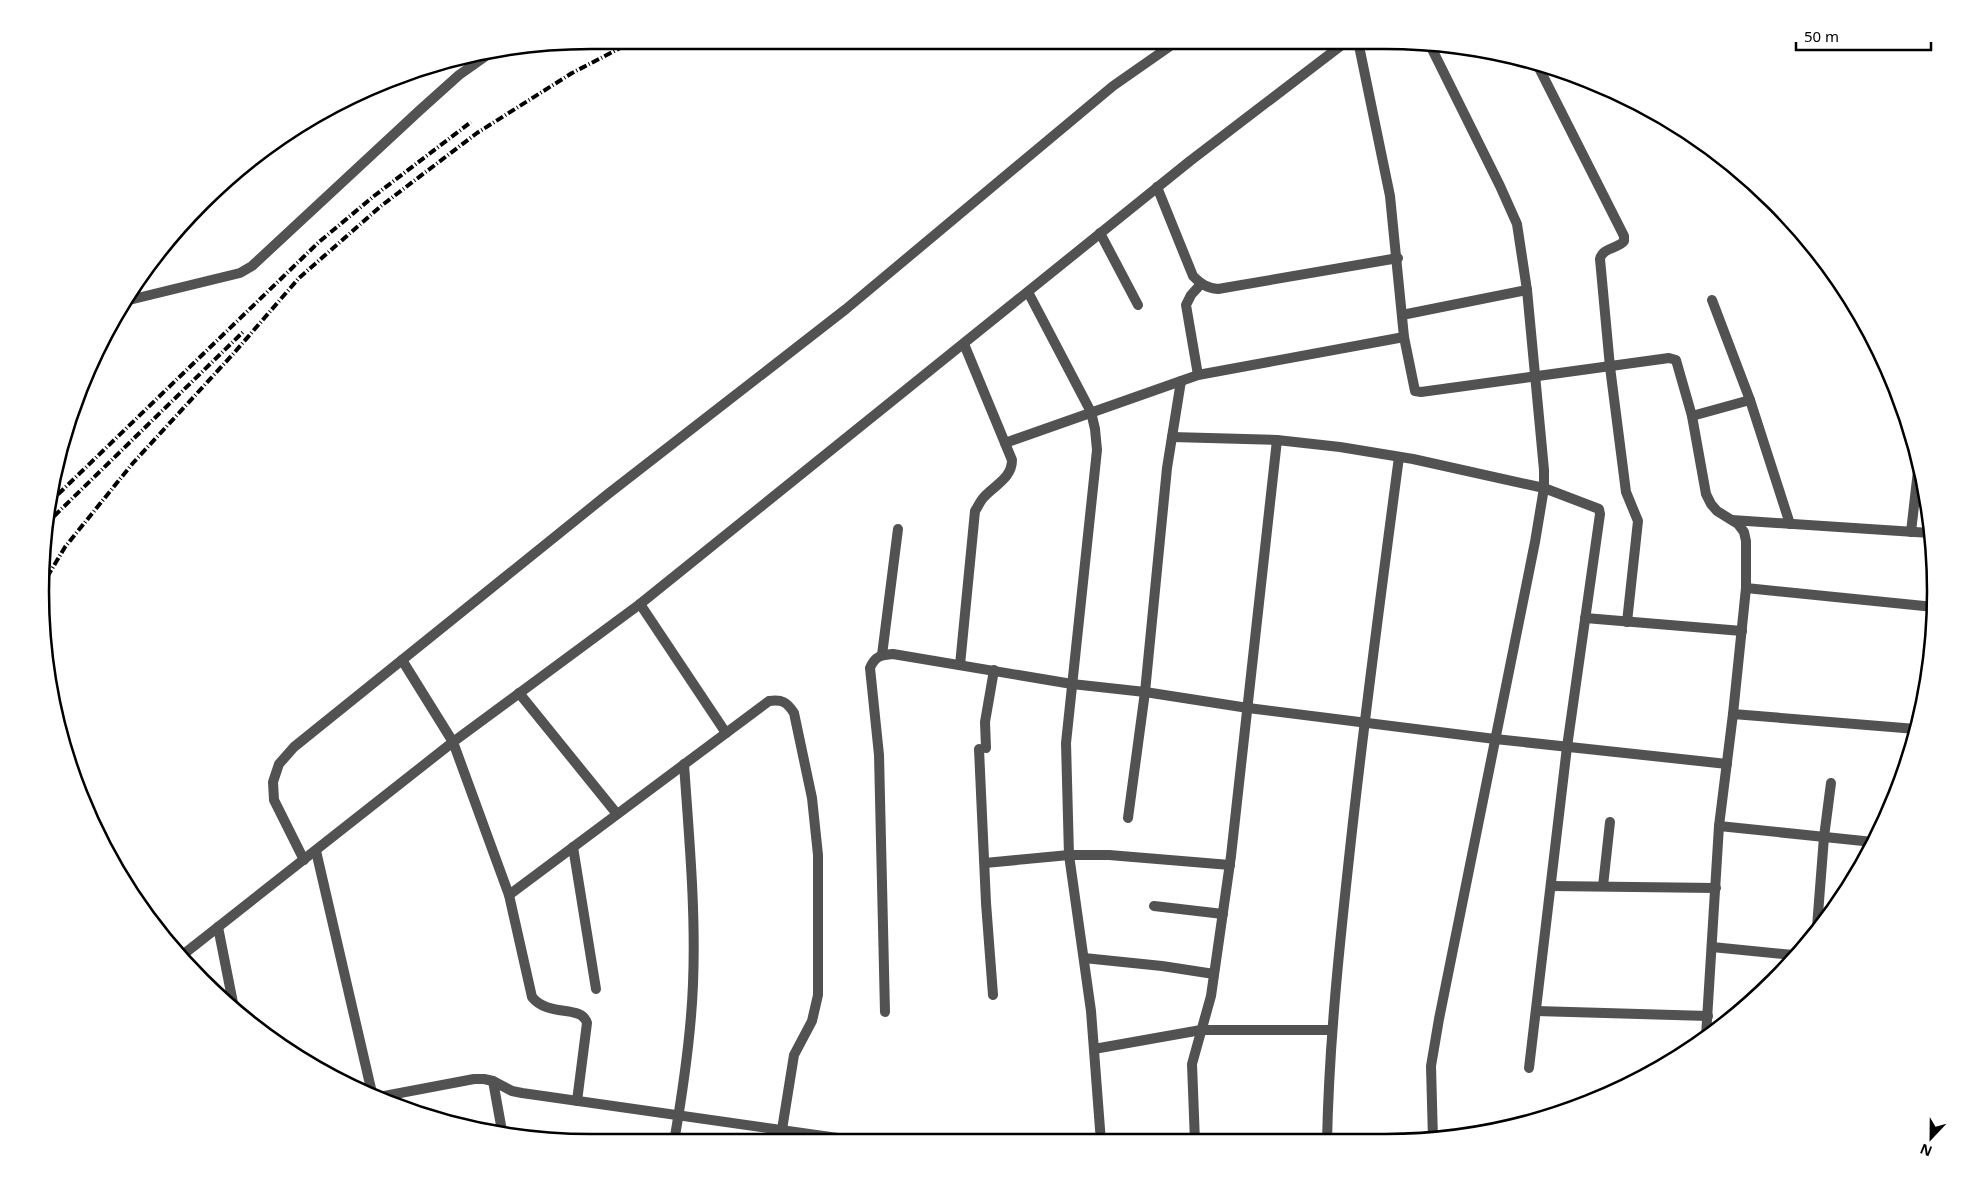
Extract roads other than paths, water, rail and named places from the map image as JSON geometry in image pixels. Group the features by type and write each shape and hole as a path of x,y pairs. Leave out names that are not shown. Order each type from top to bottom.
{"street":[{"path":"304,860 274,800 273,782 279,764 294,747 608,494 846,309 1113,86 1166,49"},
{"path":"186,952 453,742 640,604 1157,187 1338,49"},
{"path":"1359,49 1390,196 1398,258 1404,337 1413,388 1417,392 1535,378 1669,358 1676,360 1692,416 1706,494 1717,511 1738,524 1744,532 1746,541 1746,588 1719,826 1707,1028"},
{"path":"1432,1132 1432,1066 1463,896 1544,488 1544,470 1527,290 1517,224 1433,51"},
{"path":"135,299 240,272 252,266 420,110 459,75 480,60"},
{"path":"1541,72 1624,236 1624,241 1621,245 1604,252 1601,254 1600,259 1610,367 1626,492 1638,521 1627,622"},
{"path":"1157,187 1193,276 1201,284 1211,289 1398,258"},
{"path":"1100,234 1138,305"},
{"path":"1198,375 1186,305 1191,295 1201,284"},
{"path":"1402,315 1527,290"},
{"path":"1028,292 1091,412 1095,428 1096,450 1066,743 1069,855 1091,1011 1100,1134"},
{"path":"1712,300 1750,400 1790,524"},
{"path":"1005,443 1198,375 1404,337"},
{"path":"960,664 975,511 982,499 1009,474 1012,468 1012,460 964,344"},
{"path":"1128,818 1145,692 1166,468 1181,381"},
{"path":"1692,416 1750,400"},
{"path":"1172,437 1277,440 1340,447 1398,457 1544,488 1599,509 1600,514 1567,747 1529,1068"},
{"path":"1195,1134 1192,1064 1211,996 1230,865 1277,440"},
{"path":"1327,1134 1332,1030 1364,722 1398,457"},
{"path":"1911,532 1917,484"},
{"path":"1732,520 1924,533"},
{"path":"882,655 898,529"},
{"path":"1746,588 1927,606"},
{"path":"640,604 726,733"},
{"path":"1585,618 1742,631"},
{"path":"885,1012 879,755 870,668 874,660 882,655 893,654 1072,684 1145,692 1248,708 1567,747 1727,764"},
{"path":"402,660 453,742 509,895 532,997 538,1005 547,1009 580,1014 587,1023 577,1101"},
{"path":"993,995 986,903 983,749 994,670"},
{"path":"519,693 617,814"},
{"path":"509,895 769,701 779,699 788,704 794,713 812,798 818,855 818,995 812,1021 794,1055 781,1134"},
{"path":"1733,714 1910,728"},
{"path":"676,1134 689,1038 693,983 692,906 684,764"},
{"path":"1818,918 1824,837 1831,783"},
{"path":"1603,886 1610,822"},
{"path":"1719,826 1866,841"},
{"path":"573,847 596,989"},
{"path":"316,851 371,1087"},
{"path":"985,863 1069,855 1139,856 1230,865"},
{"path":"1551,886 1716,888"},
{"path":"1154,906 1223,914"},
{"path":"218,927 232,998"},
{"path":"1712,947 1788,954"},
{"path":"1084,958 1162,966 1214,974"},
{"path":"1536,1011 1708,1016"},
{"path":"1094,1049 1202,1030 1332,1030"},
{"path":"388,1094 474,1079 484,1079 512,1091 522,1093 809,1134"},
{"path":"493,1082 501,1127"}],"railway":[{"path":"50,573 65,547 133,463 234,353 299,278 381,206 477,133 572,73 618,49"},
{"path":"57,495 319,242 374,196 471,122"},
{"path":"54,516 243,332"}]}
